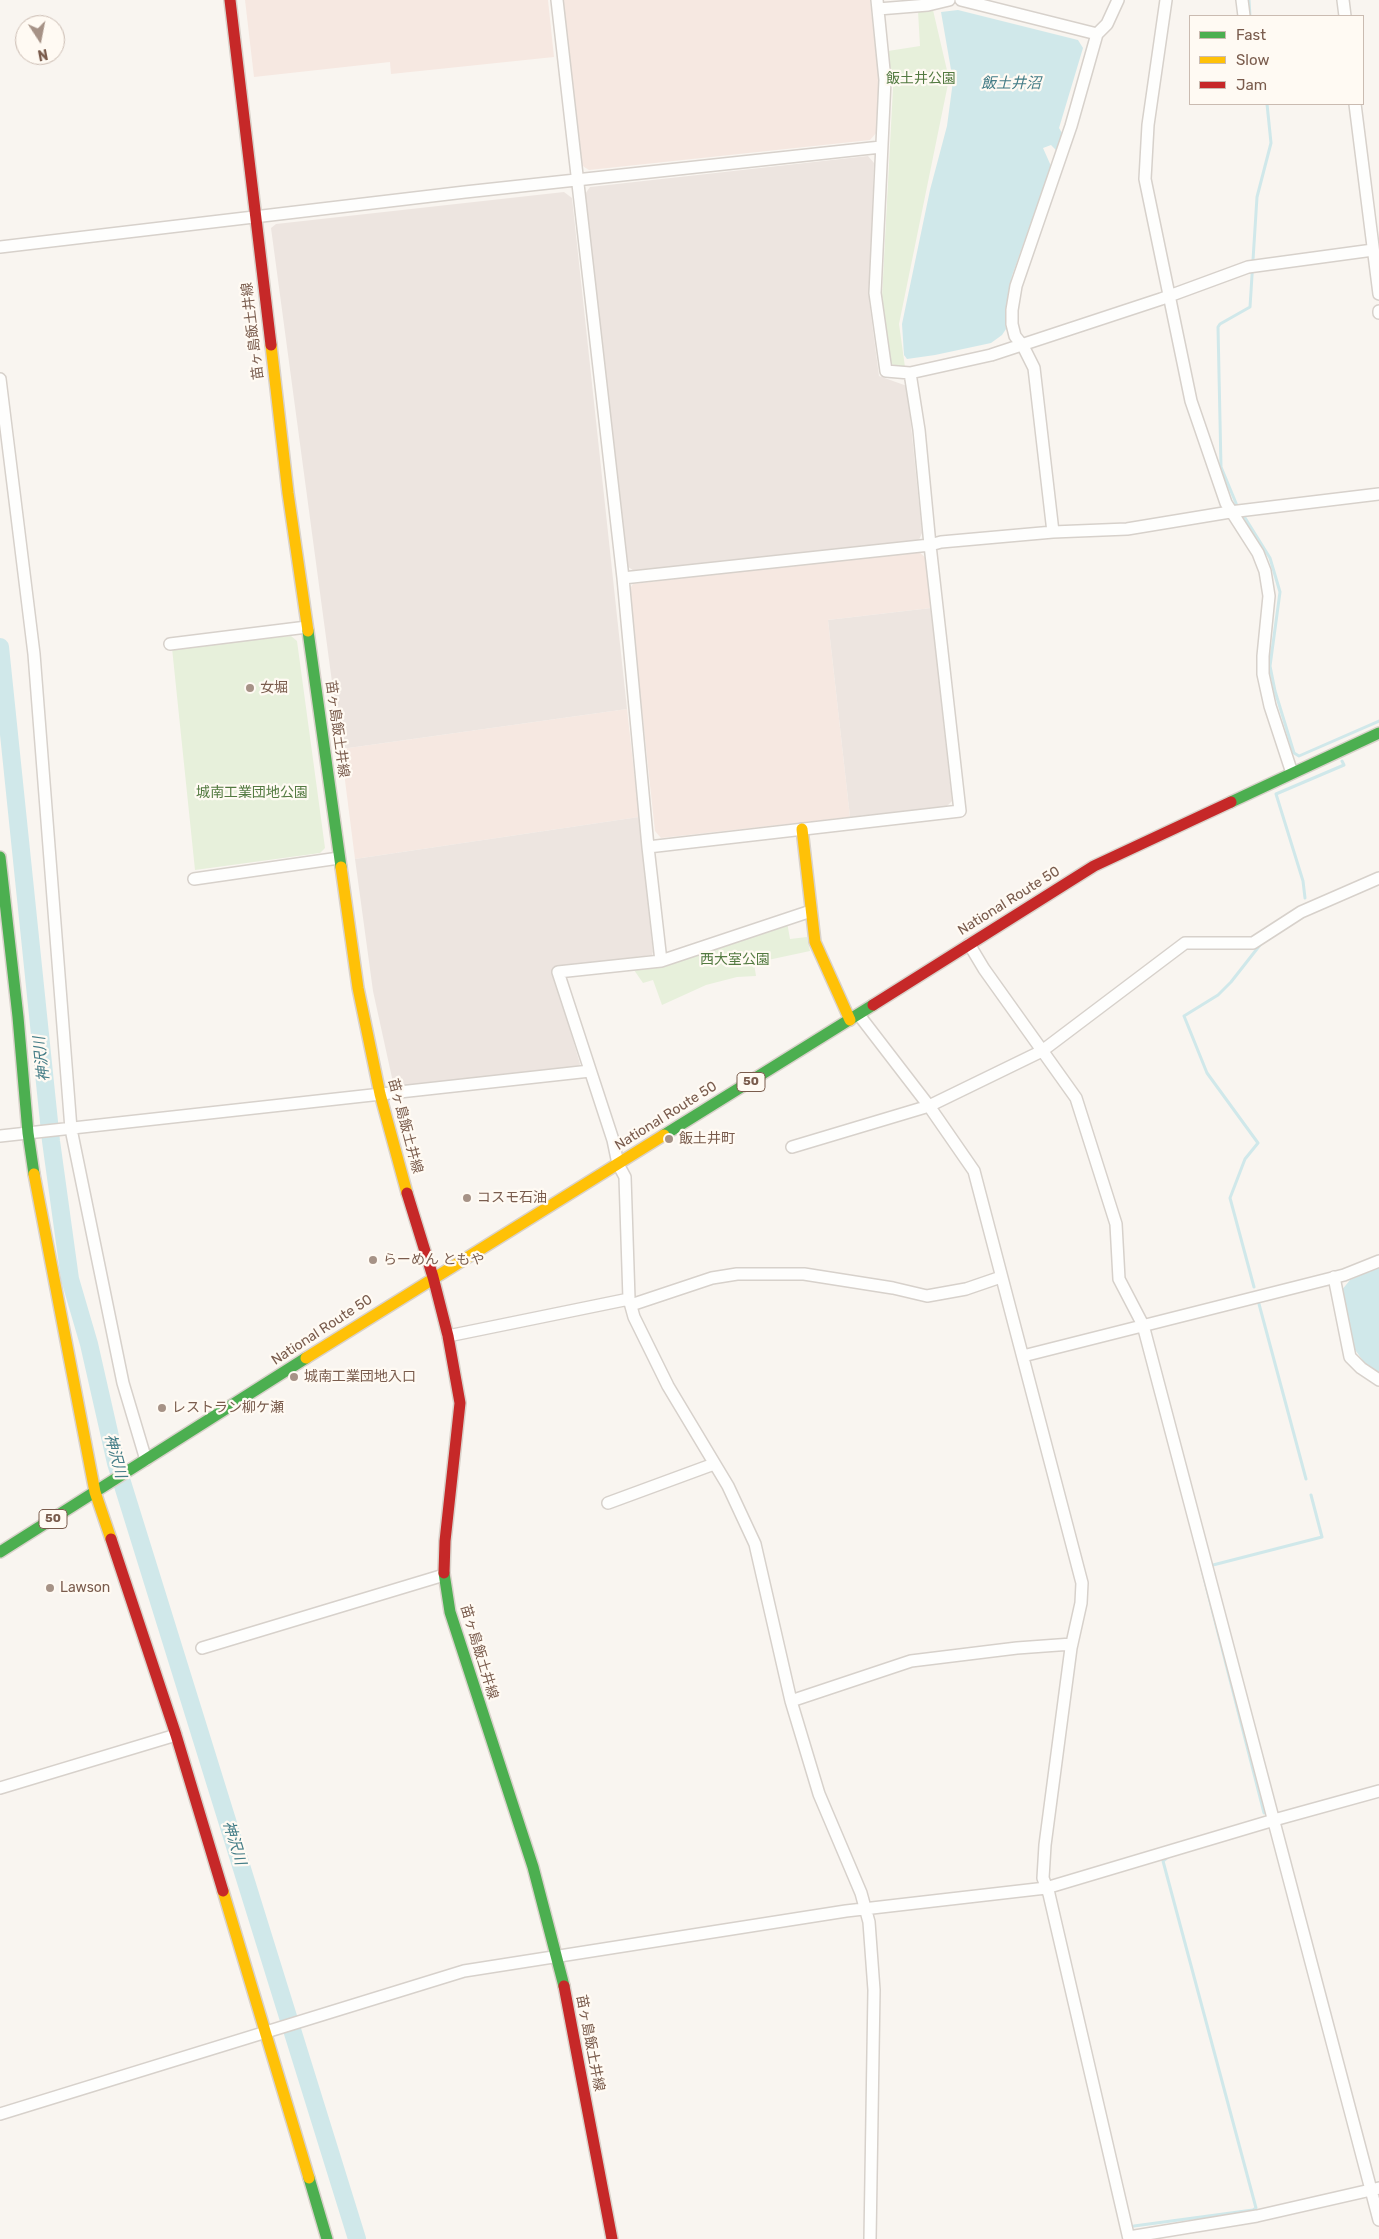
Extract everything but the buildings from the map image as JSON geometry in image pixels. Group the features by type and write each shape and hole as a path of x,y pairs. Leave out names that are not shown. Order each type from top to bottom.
{"main road":[{"name":"苗ヶ島飯土井線","path":"230,0 288,493 363,1021 380,1094 409,1202 433,1277 448,1336 460,1403 445,1541 444,1575 450,1612 533,1867 557,1956 612,2239"},
{"name":"National Route 50","path":"143,1462 433,1277 618,1164 1094,866 1379,733"},
{"path":"802,829 815,942 854,1017"},
{"path":"0,857 40,1212 95,1492 176,1735 270,2030 328,2239"},
{"name":"50","path":"0,1552 143,1462"}],"street":[{"path":"557,0 622,578 661,961"},
{"path":"949,0 928,5 877,5 885,80 875,293 886,371 910,373 1023,346 1169,296 1248,266 1373,250"},
{"path":"961,0 1097,34"},
{"path":"1053,532 1034,368 1023,346 1014,336 1012,324 1016,286 1071,126 1097,34 1107,24 1118,0"},
{"path":"1166,0 1148,126 1145,179 1191,401 1230,512 1258,553 1267,580 1269,610 1262,656 1263,674 1270,706 1292,773"},
{"path":"1242,0 1244,15"},
{"path":"1343,0 1345,15"},
{"path":"1355,105 1379,294"},
{"path":"0,247 881,147"},
{"path":"648,847 960,811 919,430 910,373"},
{"path":"0,379 34,654 69,1129 123,1383 143,1462"},
{"path":"622,578 930,545 941,542 1053,532 1127,529 1230,512 1379,494"},
{"path":"170,644 307,627"},
{"path":"194,879 339,858"},
{"path":"792,1147 929,1106 1042,1051 1185,942 1253,942 1301,912 1379,878"},
{"path":"811,911 661,961 558,972 613,1140 618,1164 625,1177 630,1302 641,1333 666,1382 728,1486 755,1544 791,1702 819,1794 865,1908 872,1948 874,1990 870,2239"},
{"path":"969,944 984,969 1076,1098 1116,1224 1119,1279 1143,1325 1274,1820 1375,2189 1379,2220"},
{"path":"854,1017 929,1106 974,1171 1082,1583 1081,1603 1072,1644 1044,1852 1043,1878 1082,2032 1129,2238 1257,2216 1375,2189"},
{"path":"0,1136 590,1071"},
{"path":"1023,1356 1334,1277 1379,1261"},
{"path":"448,1336 630,1302 712,1278 737,1274 804,1274 893,1288 927,1296 966,1289 1001,1277"},
{"path":"1334,1277 1347,1351 1360,1368 1379,1380"},
{"path":"608,1503 714,1464"},
{"path":"202,1648 444,1575"},
{"path":"791,1702 911,1661 1017,1648 1072,1644"},
{"path":"0,1788 176,1735"},
{"path":"0,2114 464,1971 865,1908 1046,1888 1274,1820 1379,1791"}],"shaded area":[{"path":"245,0 548,0 554,57 391,74 390,62 254,77"},
{"path":"562,0 870,0 879,82 877,132 870,140 589,170 581,165"},
{"path":"868,156 874,163 869,300 879,376 907,386 922,533 919,540 634,571 627,566 585,194 590,187"},
{"path":"564,192 572,198 627,709 341,749 271,228 276,224"},
{"path":"918,551 926,558 931,608 828,620 850,817 661,838 655,831 629,590 633,584"},
{"path":"931,608 952,801 946,807 850,817 828,620"},
{"path":"627,709 639,817 355,859 341,749"},
{"path":"639,817 652,955 552,968 580,1064 579,1068 394,1087 373,991 355,859"}],"green space":[{"name":"飯土井公園","path":"933,10 949,79 899,324 905,367 890,364 882,297 893,88 888,51 920,46 918,11"},
{"name":"城南工業団地公園","path":"291,636 297,641 325,848 320,853 195,870 172,648"},
{"name":"西大室公園","path":"787,922 790,939 807,937 810,951 754,963 756,976 737,977 706,985 662,1005 653,980 643,983 634,970 666,965"}],"water":[{"name":"飯土井沼","path":"958,10 1078,40 1083,48 1059,128 1062,133 1056,150 1051,145 1043,148 1051,166 1012,276 1005,315 1006,329 1002,335 991,343 907,359 904,355 902,324 930,190 947,126 953,81 941,12"},
{"path":"1379,1267 1379,1372 1366,1365 1353,1347 1341,1291 1350,1280"}],"waterway":[{"path":"1249,0 1250,15"},
{"path":"1238,508 1221,467 1218,327 1250,307 1257,197 1271,143 1267,105"},
{"path":"1242,513 1270,558 1280,592 1270,666 1275,691 1294,753 1299,756 1379,721"},
{"name":"神沢川","path":"0,647 51,1141 70,1279 89,1344 116,1463 357,2239"},
{"path":"1305,898 1303,881 1276,794 1344,765 1342,761"},
{"path":"1254,1287 1230,1198 1245,1159 1258,1143 1207,1073 1184,1016 1218,995 1231,982 1260,945"},
{"path":"1259,1304 1306,1479"},
{"path":"1213,1565 1322,1537 1311,1495"},
{"path":"1202,1570 1264,1813"},
{"path":"1134,2226 1253,2210 1256,2208 1163,1861 1168,1857"}],"traffic: fast":[{"path":"308,631 341,867"},
{"path":"1231,802 1379,733"},
{"path":"0,857 18,1017 28,1133 34,1174"},
{"path":"664,1135 873,1005"},
{"path":"0,1552 306,1358"},
{"path":"444,1573 450,1612 533,1867 564,1986"},
{"path":"309,2178 327,2239"}],"traffic: slow":[{"path":"271,345 288,493 308,631"},
{"path":"802,829 815,942 850,1020"},
{"path":"341,867 358,988 380,1094 407,1193"},
{"path":"306,1358 664,1135"},
{"path":"34,1174 95,1492 111,1539"},
{"path":"223,1891 309,2178"}],"traffic: jam":[{"path":"230,0 271,345"},
{"path":"873,1005 1094,866 1231,802"},
{"path":"407,1193 433,1277 448,1336 460,1403 445,1541 444,1573"},
{"path":"111,1539 176,1735 223,1891"},
{"path":"564,1986 612,2239"}],"place":[{"name":"女堀","path":"250,688"},
{"name":"飯土井町","path":"669,1139"},
{"name":"コスモ石油","path":"467,1198"},
{"name":"らーめん ともや","path":"373,1260"},
{"name":"城南工業団地入口","path":"294,1377"},
{"name":"レストラン柳ケ瀬","path":"162,1408"},
{"name":"Lawson","path":"50,1588"}]}
